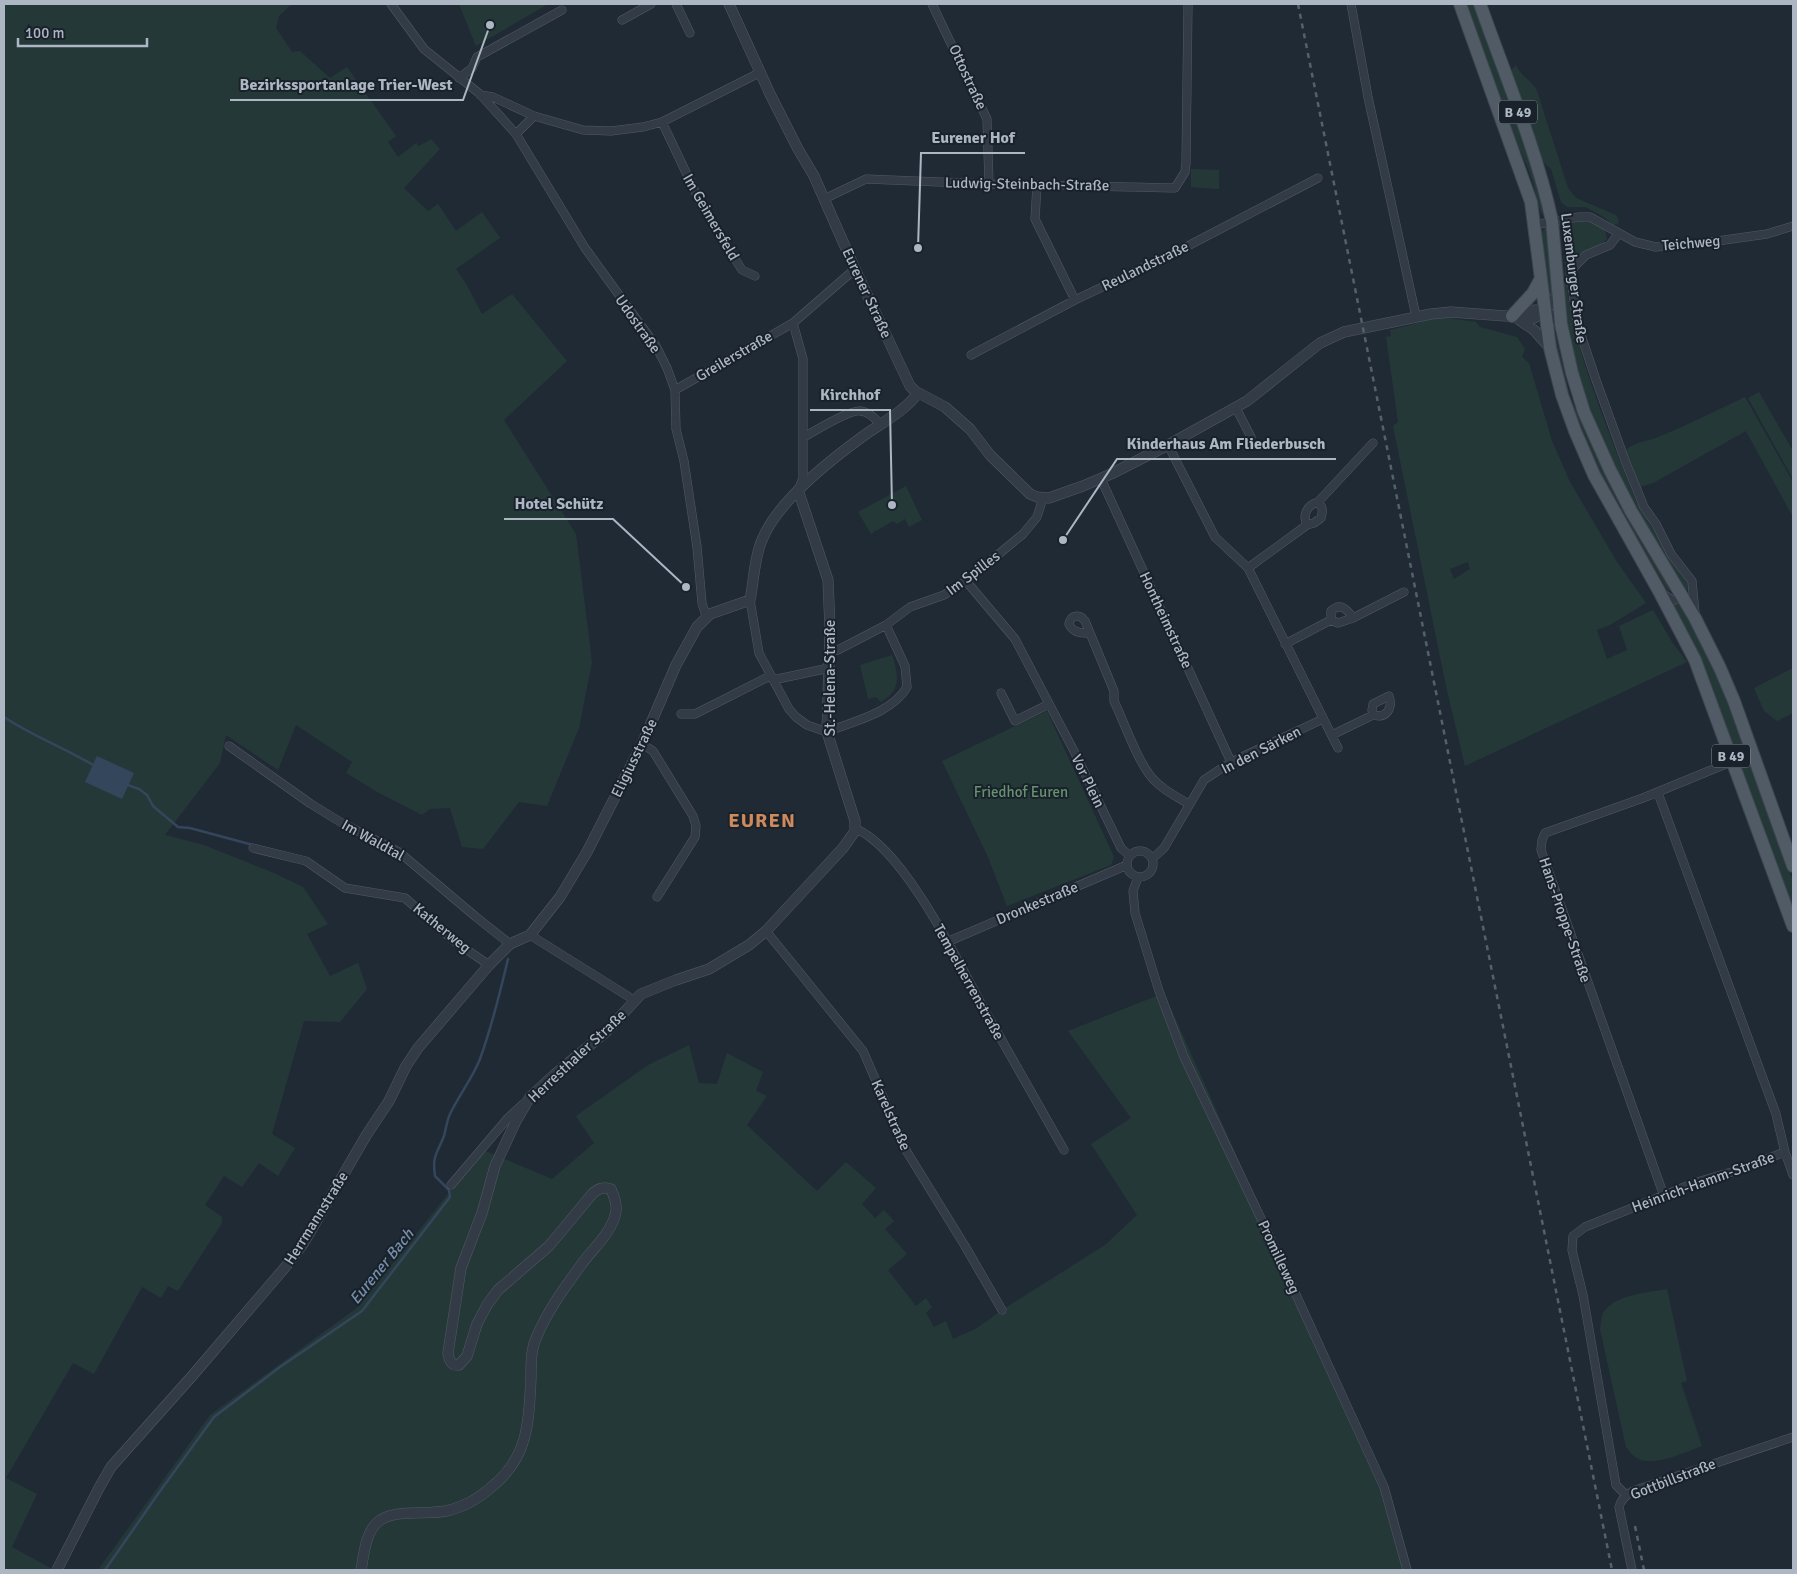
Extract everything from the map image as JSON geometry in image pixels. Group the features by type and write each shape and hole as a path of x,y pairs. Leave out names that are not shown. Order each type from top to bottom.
{"main road":[{"name":"B 49","path":"1460,4 1531,202 1550,348 1566,404 1594,475 1696,660 1793,926"},
{"name":"Luxemburger Straße","path":"1480,4 1540,175 1552,222 1561,324 1572,373 1584,412 1631,511 1695,618 1734,701 1793,866"},
{"path":"1512,316 1533,293 1541,278"}],"street":[{"name":"Udostraße","path":"391,4 424,49 480,94 516,134 585,248 656,346 675,390 676,429 684,461 697,547 702,602 706,616"},
{"path":"622,20 651,4"},
{"path":"676,4 690,33"},
{"name":"Eurener Straße","path":"729,4 770,94 814,176 906,380 918,393 956,416 970,429 990,455 1030,494 1043,498"},
{"name":"Ottostraße","path":"932,4 987,119 990,184"},
{"name":"Ludwig-Steinbach-Straße","path":"824,199 866,179 1175,188 1185,172 1186,163 1188,4"},
{"path":"1351,4 1368,96 1416,316"},
{"path":"459,78 472,68 475,54 562,10"},
{"path":"480,94 534,116 584,130 611,131 643,127 662,122 760,72"},
{"path":"516,134 534,116"},
{"name":"Im Geimersfeld","path":"662,122 701,204 742,270 755,276"},
{"name":"Reulandstraße","path":"971,355 1075,300 1182,249 1318,178"},
{"path":"1036,185 1035,219 1075,300"},
{"name":"Teichweg","path":"1534,225 1579,217 1590,217 1635,242 1656,247 1767,234 1793,226"},
{"name":"Luxemburger Straße","path":"1619,233 1606,247 1586,255 1578,261 1571,277 1577,323 1590,365 1626,464 1644,507 1656,524 1671,554 1692,580 1695,618"},
{"path":"798,490 803,478 802,396 804,359 793,322 855,269"},
{"path":"1544,312 1558,294"},
{"path":"1043,498 1057,496 1101,479 1236,408 1329,338 1362,327 1416,316 1451,312 1512,316 1527,310 1536,309 1544,312 1561,324"},
{"path":"1512,316 1534,330 1550,348"},
{"name":"Greilerstraße","path":"675,390 793,322"},
{"path":"886,625 905,666 907,687 896,701 878,712 827,732 807,725 796,718 789,709 759,654 750,600 762,539 776,517 804,483 854,443 904,408 918,393"},
{"path":"1236,408 1251,437"},
{"path":"804,437 849,413 860,410 873,416 880,424"},
{"path":"1307,525 1305,513 1310,506 1318,502 1373,443"},
{"path":"1168,445 1214,537 1248,568 1338,748"},
{"name":"Hontheimstraße","path":"1101,479 1231,762"},
{"name":"St.-Helena-Straße","path":"798,490 828,580 830,651 827,732 856,825"},
{"name":"Im Spilles","path":"830,651 838,650 886,625 910,606 944,595 966,581 1023,534 1041,509 1043,498"},
{"path":"1248,568 1307,525 1321,518 1322,506 1318,502"},
{"name":"Vor Plein","path":"966,581 1015,639 1075,753 1121,848 1130,856"},
{"path":"1659,590 1672,600 1684,600 1694,590"},
{"path":"1331,620 1338,623 1343,622 1404,592"},
{"path":"706,616 718,610 750,600"},
{"path":"1331,620 1331,611 1335,607 1340,606 1347,609 1353,618"},
{"name":"Eligiusstraße","path":"530,935 560,897 582,859 642,744 683,652 697,627 706,616"},
{"path":"1285,644 1331,620"},
{"path":"1089,633 1114,691 1114,701 1145,769 1153,780 1164,789 1189,804"},
{"path":"681,714 695,714 771,678 829,668"},
{"path":"1001,694 1015,721 1049,704"},
{"path":"1332,735 1373,715"},
{"name":"In den Särken","path":"1152,859 1164,848 1204,780 1231,762 1323,719"},
{"path":"642,744 653,751 693,816 696,826 696,837 657,897"},
{"name":"Im Waldtal","path":"229,746 342,823 399,852 510,944"},
{"name":"Hans-Proppe-Straße","path":"1664,1196 1541,850 1542,840 1545,833 1658,792 1733,761"},
{"name":"Heinrich-Hamm-Straße","path":"1626,1495 1616,1485 1582,1287 1572,1250 1573,1236 1585,1227 1696,1182 1735,1171 1785,1152 1776,1114 1658,792"},
{"path":"530,935 634,1000 641,994 658,986 709,969 749,945 766,931 843,848 856,825"},
{"name":"Tempelherrenstraße","path":"856,825 876,841 903,872 929,911 1064,1150"},
{"name":"Katherweg","path":"253,848 306,861 346,888 405,898 454,941 489,965"},
{"path":"1140,851 1147,853 1152,859 1151,870 1146,875 1138,876 1132,874 1127,865 1130,856 1140,851"},
{"name":"Dronkestraße","path":"947,942 1127,865"},
{"name":"Promilleweg","path":"1138,876 1134,885 1133,900 1135,913 1184,1057 1265,1226 1384,1487 1407,1570"},
{"name":"Karelstraße","path":"766,931 863,1052 907,1152 1002,1310"},
{"name":"Herrmannstraße","path":"57,1570 93,1498 111,1467 193,1375 296,1254 367,1134 389,1101 410,1060 426,1038 489,965 510,944 530,935"},
{"name":"Herresthaler Straße","path":"361,1570 368,1537 378,1522 389,1516 444,1511 476,1500 496,1484 512,1467 521,1453 529,1413 532,1356 536,1338 568,1282 609,1228 616,1211 611,1189 603,1187 593,1193 549,1246 498,1290 476,1324 467,1356 463,1362 454,1365 449,1360 448,1353 461,1268 482,1213 495,1166 516,1121 530,1098 554,1074 607,1031 634,1000"},
{"path":"450,1186 508,1118 530,1098"},
{"path":"1785,1152 1793,1174"},
{"name":"Gottbillstraße","path":"1632,1570 1619,1507 1626,1495 1696,1469 1793,1437"}],"green space":[{"path":"4,4 292,4 279,16 276,28 292,52 300,51 330,78 347,67 396,136 388,142 398,157 416,143 419,146 431,139 440,149 404,188 428,211 438,204 456,231 482,212 500,238 456,269 482,314 512,294 567,361 504,420 576,534 592,662 579,728 547,806 519,802 483,849 462,847 450,808 430,809 422,815 379,793 346,773 352,762 296,725 278,770 226,735 220,763 165,835 204,845 274,873 303,887 328,924 307,934 330,976 358,963 367,989 340,1022 304,1021 272,1134 295,1148 278,1176 259,1163 242,1187 224,1176 205,1205 222,1217 222,1223 178,1291 168,1286 161,1298 142,1287 94,1374 73,1363 6,1478 37,1494 12,1547 54,1570 4,1570"},
{"path":"459,4 548,4 476,46"},
{"path":"1466,4 1475,4 1529,157 1544,216 1538,205 1529,170 1512,135"},
{"path":"1516,65 1537,91 1568,188 1576,198 1616,215 1619,221 1618,224 1614,225 1586,207 1567,207 1561,202 1551,169 1545,164 1534,146 1509,72"},
{"path":"1191,169 1219,170 1219,189 1191,187"},
{"path":"1582,221 1595,223 1602,227 1607,239 1578,256 1570,268 1568,287 1571,315 1580,348 1605,421 1638,505 1670,557 1688,581 1690,586 1685,593 1615,472 1594,423 1577,371 1563,293 1565,266 1563,238 1564,232 1568,227"},
{"path":"1545,228 1547,229 1554,292 1550,300 1542,239 1542,232"},
{"path":"1441,317 1476,322 1480,327 1517,337 1525,349 1522,357 1529,363 1552,441 1570,482 1617,562 1646,603 1610,625 1597,630 1607,659 1627,650 1619,626 1653,610 1672,642 1687,662 1465,766 1446,686 1393,426 1398,422 1386,337 1391,336 1390,330","holes":["1468,562 1470,569 1454,579 1450,569"]},
{"path":"1554,328 1570,396 1600,462 1671,591 1668,591 1644,551 1636,543 1601,483 1567,397 1551,329"},
{"path":"1759,392 1793,451 1793,479 1748,398"},
{"path":"1745,397 1793,482 1793,517 1746,431 1653,483 1640,487 1626,450 1629,447 1656,438"},
{"path":"906,486 922,520 909,527 905,519 897,524 893,521 876,531 874,530 871,534 858,512"},
{"path":"1669,602 1680,605 1711,660 1721,684 1793,881 1793,911"},
{"path":"892,655 897,682 892,693 881,702 876,697 868,699 860,665"},
{"path":"1793,668 1793,713 1777,721 1764,711 1754,688"},
{"name":"Friedhof Euren","path":"1047,711 1114,857 1111,865 1007,906 988,857 942,761"},
{"path":"1164,993 1267,1224 1389,1487 1412,1570 98,1570 210,1415 358,1307 483,1150 552,1179 594,1143 576,1116 648,1065 689,1045 699,1083 717,1084 727,1053 763,1072 756,1091 767,1096 747,1125 817,1191 846,1162 876,1188 862,1204 875,1218 884,1210 894,1221 885,1229 907,1254 888,1270 916,1306 926,1298 932,1307 926,1313 934,1327 946,1321 953,1339 977,1328 1002,1310 1105,1245 1137,1215 1091,1144 1131,1118 1068,1031"},
{"path":"1667,1289 1687,1381 1681,1383 1702,1446 1672,1457 1648,1461 1636,1458 1626,1447 1600,1329 1601,1319 1608,1307 1623,1298"}],"water":[{"path":"97,756 134,773 122,799 85,782"}],"waterway":[{"path":"4,717 95,766"},
{"path":"125,784 139,789 147,795 153,806 178,827 190,828 253,845"},
{"name":"Eurener Bach","path":"105,1570 214,1417 280,1367 362,1311 450,1197 449,1190 435,1176 435,1159 450,1114 480,1059 492,1022 508,959"}],"railway":[{"path":"1298,4 1612,1570"},
{"path":"1635,1526 1644,1570"}],"place":[{"name":"Bezirkssportanlage Trier-West","path":"490,25"},
{"name":"Eurener Hof","path":"918,248"},
{"name":"Kirchhof","path":"892,505"},
{"name":"Kinderhaus Am Fliederbusch","path":"1063,540"},
{"name":"Hotel Schütz","path":"686,587"}],"district":[{"name":"EUREN","path":"762,820"}]}
